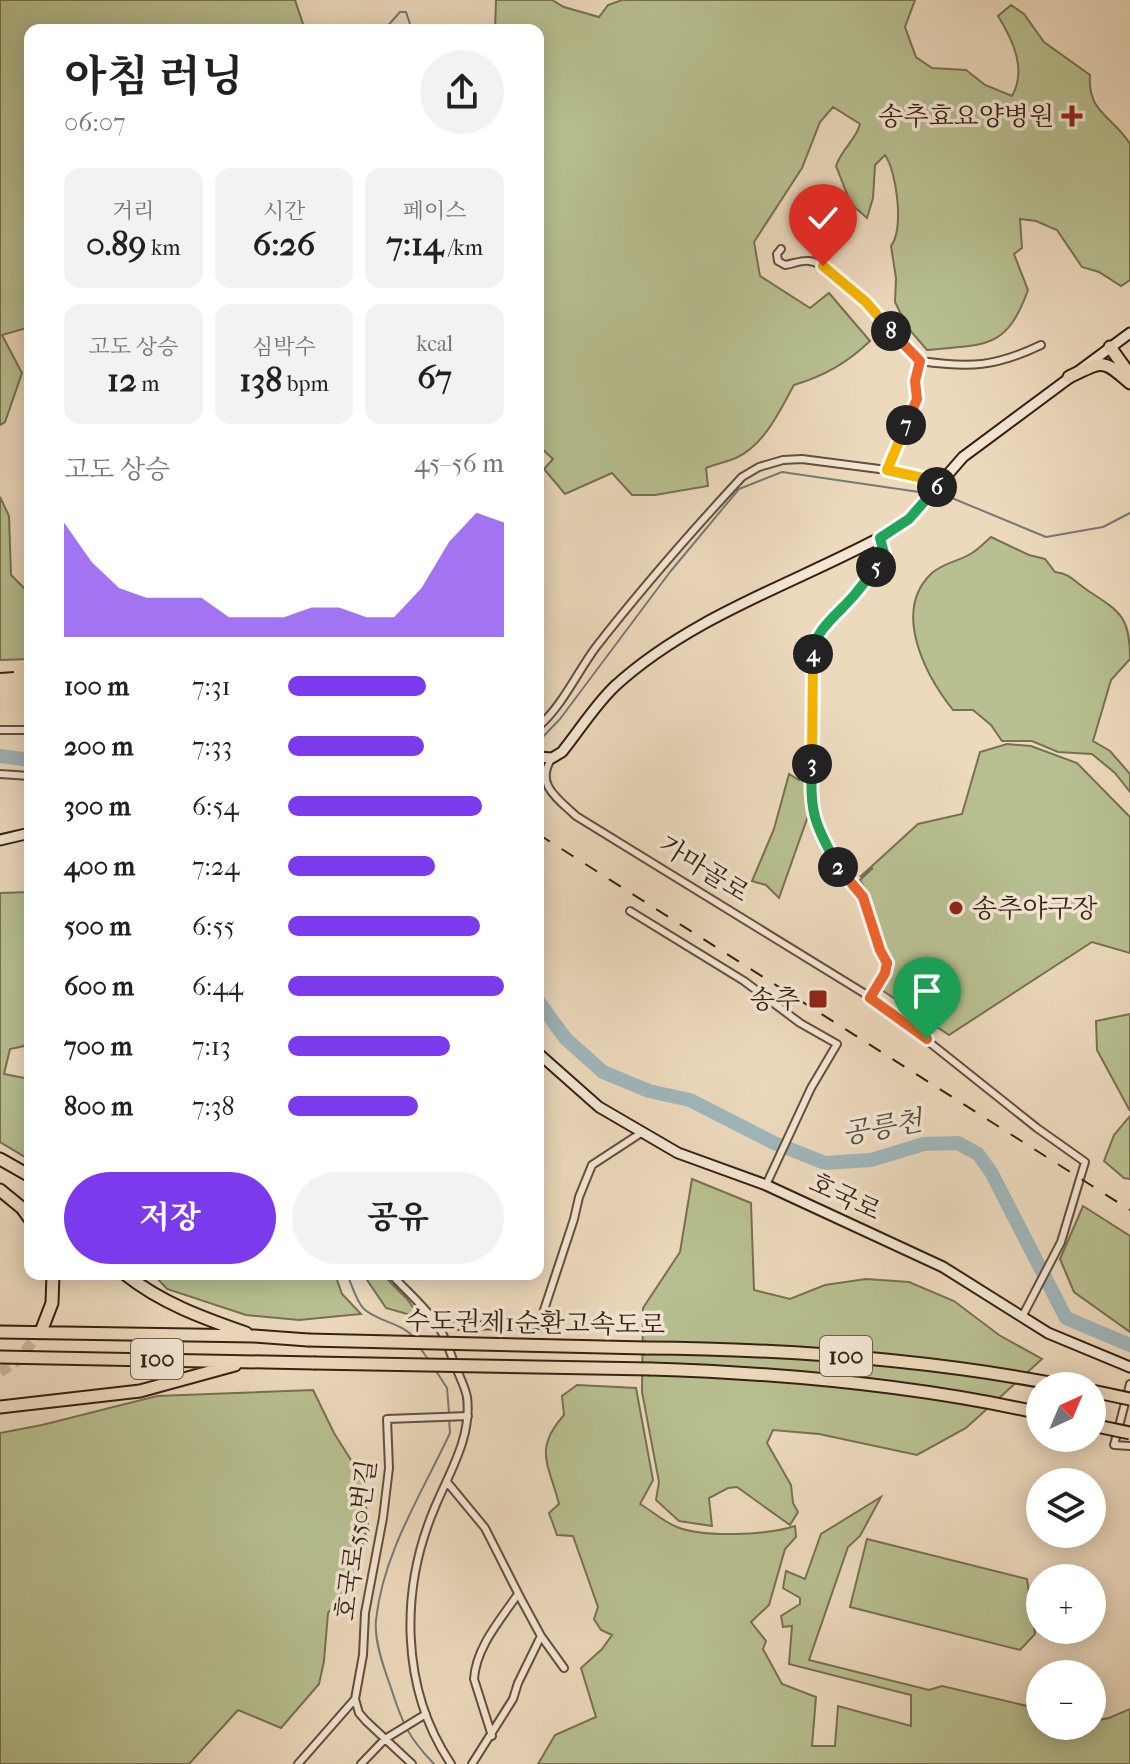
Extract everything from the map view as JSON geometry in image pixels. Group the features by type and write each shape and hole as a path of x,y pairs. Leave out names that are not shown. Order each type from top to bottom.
{"highway":[{"path":"1110,347 1130,375"},
{"path":"1069,377 1096,365 1108,365 1119,370 1130,383"},
{"path":"0,1159 24,1173"},
{"path":"0,1190 24,1211"},
{"path":"42,1329 52,1303 53,1280"},
{"path":"133,1280 149,1293 203,1318 254,1336"},
{"name":"수도권제1순환고속도로","path":"0,1332 810,1352 897,1360 1026,1379"},
{"name":"수도권제1순환고속도로","path":"0,1357 651,1369 808,1379 1026,1410"},
{"path":"0,1407 140,1391 249,1361"},
{"path":"1106,1394 1130,1399"},
{"path":"1106,1428 1130,1433"}],"main road":[{"path":"941,482 963,457 1130,333"},
{"name":"가마골로","path":"545,758 562,752 613,687 666,645 880,538 909,519 941,482"},
{"path":"0,840 24,834"},
{"name":"호국로","path":"544,1059 582,1095 678,1153 766,1185 943,1267 1048,1333 1130,1367"}],"street":[{"path":"781,249 777,254 778,261 785,265 809,261 839,277 920,361 954,366 986,365 1016,357 1041,345"},
{"path":"887,470 917,399 915,381 920,361"},
{"path":"544,721 554,712 578,670 641,589 742,477 759,467 783,460 802,459 887,470 941,482"},
{"path":"870,998 888,963 880,950 863,897 838,866 814,820 811,806 813,645 837,612 855,595 884,553 880,538"},
{"path":"0,730 24,730"},
{"name":"가마골로","path":"545,758 547,788 576,816 870,998 1085,1162 1055,1256 1022,1317"},
{"path":"0,774 24,776"},
{"path":"630,911 744,981 800,1023 837,1044 811,1088 766,1185"},
{"path":"439,1326 539,1325 592,1165 641,1133"},
{"path":"397,1280 439,1326 466,1393 466,1430 428,1524 411,1598 411,1659 423,1715 451,1764"},
{"path":"1130,1384 1114,1445 1130,1446"},
{"name":"호국로550번길","path":"355,1699 363,1655 365,1613 388,1481 387,1419 468,1416"},
{"path":"447,1482 485,1528 541,1636 564,1668"},
{"path":"492,1736 474,1670 480,1652 518,1594"},
{"path":"472,1764 513,1699 541,1636"},
{"path":"355,1699 359,1713 388,1737 412,1764"},
{"path":"301,1763 355,1699"},
{"path":"361,1764 388,1737 423,1715"}],"green space":[{"path":"0,0 295,0 303,24 24,24 24,329 2,335 22,373 5,422 0,425"},
{"path":"496,0 552,0 564,7 599,17 608,5 622,0 915,0 905,27 916,57 932,68 966,70 985,85 1012,96 1018,66 1009,35 998,16 1011,5 1024,14 1044,42 1090,75 1090,88 1097,106 1130,144 1130,280 1121,286 1099,272 1082,267 1057,230 1036,221 1020,219 1022,248 1014,254 1028,290 1011,324 991,341 927,350 908,328 895,302 896,278 891,246 898,214 896,187 889,163 885,155 875,165 873,198 867,218 851,204 836,166 860,124 833,107 820,122 802,168 754,242 760,276 810,308 829,293 870,341 835,368 794,385 770,426 755,444 736,458 706,468 708,486 655,495 632,495 612,473 565,494 544,469 553,459 544,451 544,24 495,24"},
{"path":"0,497 9,516 11,575 24,588 24,659 0,660"},
{"path":"991,537 1045,559 1055,572 1068,576 1116,610 1121,617 1128,634 1130,659 1111,680 1093,741 1110,751 1130,774 1130,792 1115,773 1092,754 1058,752 1032,741 1002,741 991,725 973,710 953,710 933,680 917,643 914,624 914,606 920,588 936,570 972,553"},
{"path":"1007,744 1031,746 1077,763 1130,817 1130,953 1092,942 949,1035 882,990 892,965 860,880 873,868 860,877 918,824 962,814 980,752"},
{"path":"807,766 808,816 779,898 766,885 752,881 774,829 789,774 799,780"},
{"path":"24,892 24,1046 10,1049 4,1074 24,1078 24,1156 0,1142 0,893"},
{"path":"1130,1014 1130,1111 1097,1050 1096,1021"},
{"path":"1130,1116 1130,1179 1124,1178 1104,1161 1114,1135"},
{"path":"692,1179 751,1203 754,1290 790,1299 825,1285 866,1279 909,1282 954,1301 999,1335 1042,1359 966,1428 917,1455 819,1434 773,1430 767,1443 791,1485 793,1503 798,1512 790,1525 737,1487 709,1498 712,1526 679,1521 656,1500 659,1482 642,1392 643,1308 680,1252"},
{"path":"1083,1206 1130,1236 1130,1332 1074,1292 1060,1259"},
{"path":"159,1280 337,1280 342,1294 361,1314 299,1320 246,1315 167,1289"},
{"path":"367,1280 388,1280 421,1318 386,1308"},
{"path":"577,1385 636,1388 653,1480 640,1504 677,1527 719,1534 753,1533 795,1526 796,1537 785,1549 769,1605 751,1622 766,1641 763,1649 782,1684 816,1697 812,1746 835,1746 838,1706 911,1726 911,1695 789,1664 792,1626 783,1627 781,1616 800,1604 800,1598 783,1588 786,1571 805,1579 821,1534 881,1497 860,1536 848,1547 809,1660 929,1690 942,1686 1026,1706 1026,1740 1106,1740 1106,1719 1130,1709 1130,1764 538,1764 555,1735 596,1717 581,1668 612,1635 601,1630 594,1619 598,1607 573,1536 557,1535 549,1513 559,1504 546,1448 554,1427 564,1415 562,1396"},
{"path":"313,1390 334,1433 363,1479 368,1524 356,1574 328,1613 319,1684 281,1728 238,1710 189,1764 0,1764 0,1433 157,1396"},
{"path":"867,1539 1026,1579 1026,1644 1020,1650 850,1607"}],"waterway":[{"path":"389,24 400,12 406,12 410,24"},
{"path":"544,736 560,719 670,572 739,489 782,472 926,493"},
{"path":"936,494 1046,537 1103,527 1130,513"},
{"name":"공릉천","path":"0,756 24,759"},
{"name":"공릉천","path":"544,1009 566,1039 603,1072 649,1091 690,1100 772,1142 825,1163 871,1160 924,1144 958,1143 978,1154 991,1172 1066,1318 1130,1345"},
{"path":"349,1280 364,1309 404,1329 415,1339"},
{"path":"420,1348 428,1359"},
{"path":"436,1371 447,1388 449,1413"},
{"path":"434,1764 417,1745 402,1719 380,1653 376,1620 380,1595 395,1547 450,1433 449,1419"}],"tunnel":[{"path":"0,1372 18,1360 42,1329"}],"railway":[{"path":"0,673 24,671"},
{"path":"544,838 1130,1210"}],"place":[{"name":"송추효요양병원","path":"1072,116"},
{"name":"송추야구장","path":"956,908"},
{"name":"송추","path":"818,999"}],"route":[{"path":"823,266 866,302 920,361 915,381 917,399 887,470 941,482 909,519 880,538 884,553 877,565 813,645 811,806 814,820 838,866 863,897 865,911 888,963 870,998 927,1039"}]}
